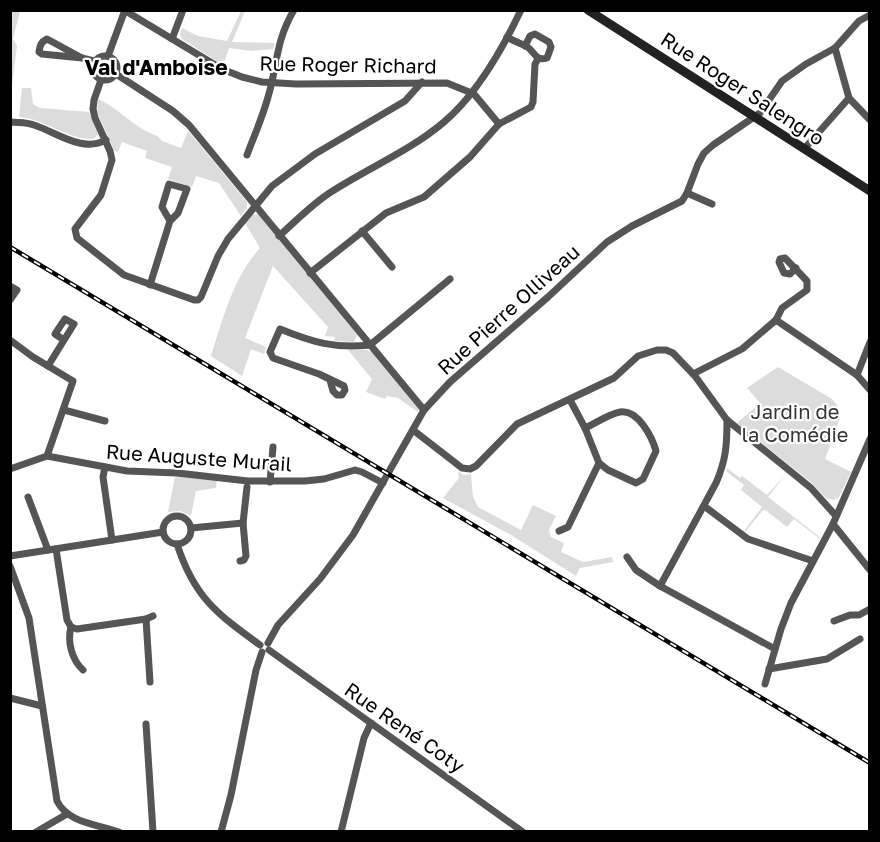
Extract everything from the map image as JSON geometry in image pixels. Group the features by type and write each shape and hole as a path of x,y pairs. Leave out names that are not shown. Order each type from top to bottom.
{"main road":[{"name":"Rue Roger Salengro","path":"594,12 870,191"}],"street":[{"path":"172,39 183,10"},
{"path":"247,155 268,99 276,51 294,10"},
{"path":"108,56 125,11"},
{"name":"Rue Roger Richard","path":"125,11 222,69 242,77 272,83 447,83 471,93 499,124"},
{"path":"279,236 332,191 422,139 445,121 471,93 521,11"},
{"path":"712,204 687,193 698,164 705,153 760,113 782,81 835,48 859,21 870,15"},
{"path":"525,45 530,36 535,34 549,42 551,47 547,58 538,59"},
{"path":"507,37 525,45 538,59"},
{"path":"82,58 47,39 39,46 39,52 42,54 94,61"},
{"path":"835,48 849,98 870,120"},
{"path":"100,56 108,56 116,63 116,74 110,80 101,80 93,72 94,61 100,56"},
{"path":"310,273 386,213 424,197 470,157 499,124 531,107 535,64 538,59"},
{"path":"116,74 173,111 189,125 424,410"},
{"path":"101,80 94,100 94,118 112,160 100,195 75,229 74,234 117,270 150,285 194,300 198,300 228,239 272,186 315,154 405,101 422,82"},
{"path":"804,149 849,98"},
{"path":"10,122 26,122 67,139 93,145 105,140"},
{"path":"150,285 170,221 178,213 186,189 170,184 162,207 170,221"},
{"name":"Rue Pierre Olliveau","path":"221,831 231,795 256,670 265,647 278,625 320,579 352,535 424,410 455,377 548,297 607,242 632,226 676,206 687,193"},
{"path":"362,231 392,267"},
{"path":"693,374 741,349 776,320 782,308 807,290 807,281 796,268"},
{"path":"330,380 273,358 270,352 280,329 314,343 356,347 370,345 450,279"},
{"path":"10,286 17,290 10,300"},
{"path":"776,320 857,375 870,390"},
{"path":"10,340 73,381 47,456 10,469"},
{"path":"48,366 64,340"},
{"path":"857,375 870,342"},
{"path":"413,430 462,468 470,469 476,466 517,424 614,378 638,356 657,350 673,353 693,374 727,420 811,488 870,570"},
{"path":"570,399 599,463 608,470 636,483 643,479 656,451 653,441 638,419 627,412 618,412 585,428"},
{"path":"64,411 105,421"},
{"path":"660,586 723,467 727,450 727,420"},
{"path":"765,684 791,603 835,520 870,439"},
{"path":"270,482 273,447"},
{"name":"Rue Auguste Murail","path":"47,456 138,472 177,473 248,482 324,479 355,470 384,483"},
{"path":"560,531 568,527 599,463"},
{"path":"105,467 103,477 112,540"},
{"path":"240,561 246,556 243,523 247,487"},
{"path":"28,497 52,549 70,627 74,661 82,670"},
{"path":"704,506 748,538 813,561"},
{"path":"175,517 185,519 191,528 186,541 177,544 168,540 163,532 166,522 175,517"},
{"path":"191,528 243,523"},
{"path":"10,556 163,532"},
{"name":"Rue René Coty","path":"177,544 191,580 208,605 523,831"},
{"path":"627,557 636,570 660,586 775,649"},
{"path":"10,566 28,618 57,801 61,809 74,818 119,831"},
{"path":"834,621 850,615 860,615 870,609"},
{"path":"70,627 77,629 149,617 150,682"},
{"path":"769,669 827,659 860,639"},
{"path":"10,698 42,706"},
{"path":"341,831 364,738 371,723"},
{"path":"147,724 153,831"},
{"path":"36,831 67,814"}],"green space":[{"path":"11,10 20,11 13,39 17,46 11,93"},
{"path":"241,11 245,11 232,42 275,43 273,49 252,51 229,48 223,65 182,39 180,34 182,28 198,36 227,41"},
{"path":"22,88 31,88 33,104 40,108 89,112 98,134 94,139 84,138 38,121 19,117"},
{"path":"98,99 162,141 181,148 188,131 247,202 247,208 241,216 219,183 196,176 192,187 168,179 172,167 145,158 147,151 122,142 118,152 114,150 97,112"},
{"path":"258,214 357,335 354,342 334,341 335,337 325,336 328,327 273,266 245,338 266,347 264,354 251,349 242,376 211,356 236,285 260,248 245,223 251,215"},
{"path":"348,350 372,352 418,409 418,412 398,398 387,396 385,399 366,392 372,379"},
{"name":"Jardin de la Comédie","path":"778,367 832,399 838,407 838,425 825,459 851,472 839,497 834,500 826,498 812,483 737,423 760,403 747,388"},
{"path":"727,468 767,495 786,474 768,497 821,538 794,519 787,527 764,509 745,532 762,507 741,490 744,485 726,471"},
{"path":"458,471 463,475 471,474 473,497 478,507 521,530 533,505 556,516 549,530 551,537 564,543 561,552 583,562 612,557 613,562 580,568 576,576 511,535 443,498 459,478"},
{"path":"175,477 217,479 216,488 196,491 191,516 180,511 168,512"}],"railway":[{"path":"10,247 870,763"}],"district":[{"name":"Val d'Amboise","path":"156,67"}]}
